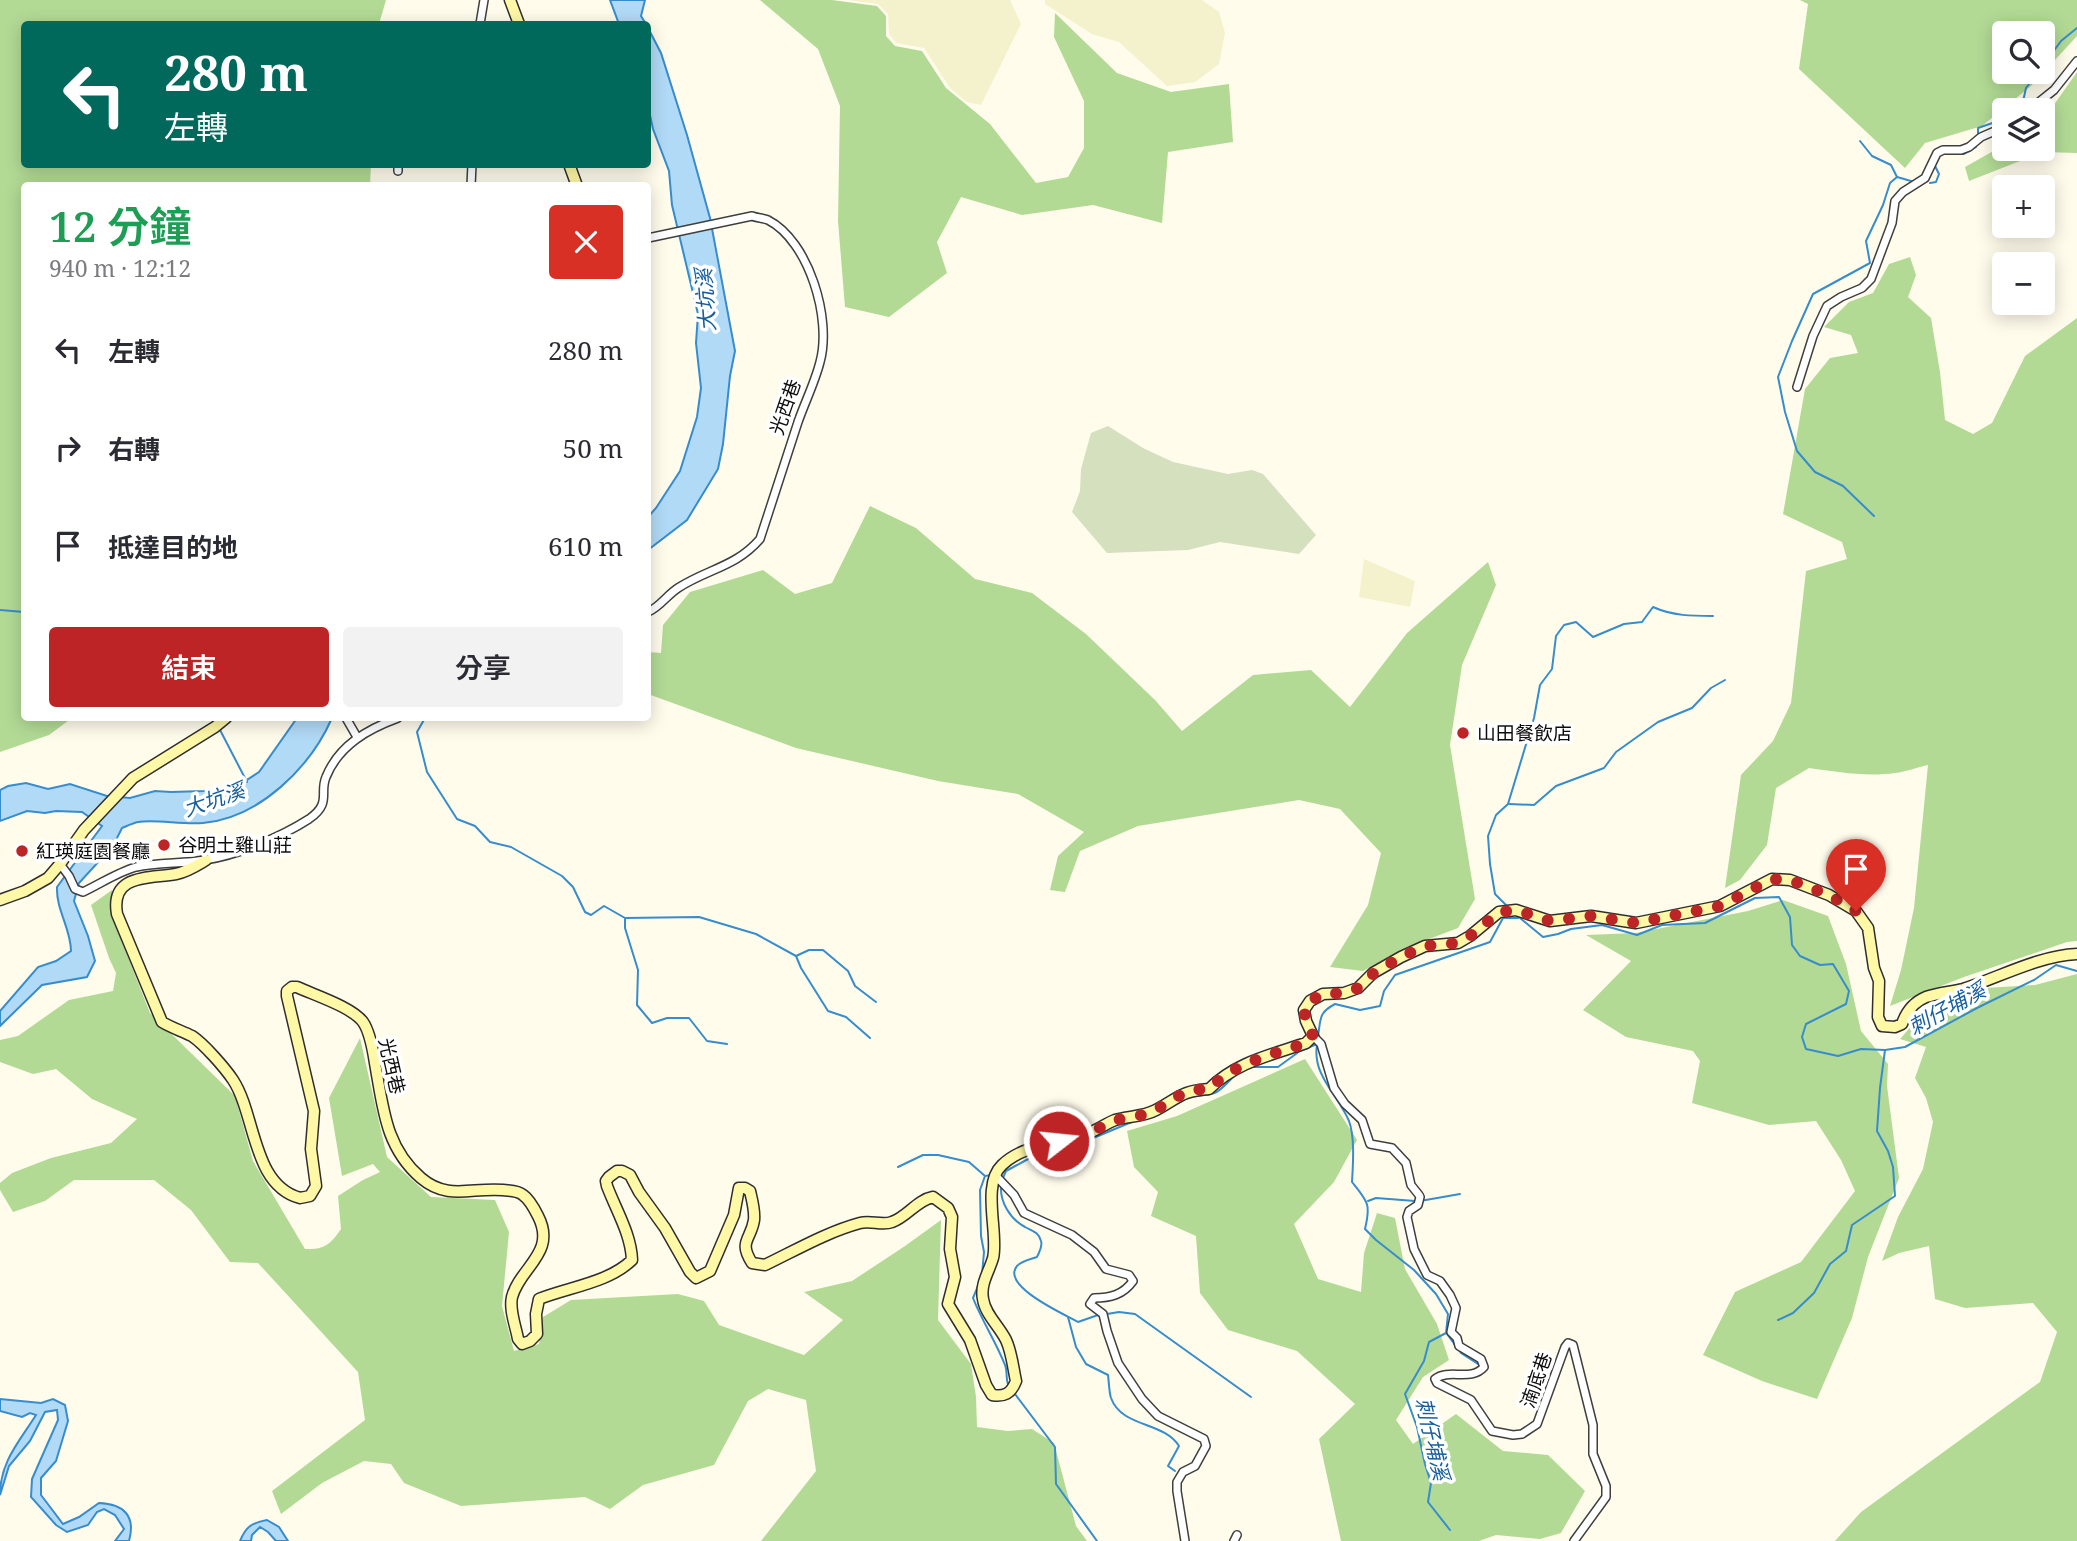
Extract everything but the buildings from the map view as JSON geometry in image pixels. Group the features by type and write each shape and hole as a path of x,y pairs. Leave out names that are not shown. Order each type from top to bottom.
{"street":[{"path":"480,21 484,0"},
{"path":"510,0 518,21"},
{"path":"2044,98 2054,90 2077,61"},
{"path":"1797,387 1813,335 1827,306 1862,288 1875,272 1892,223 1895,201 1903,192 1925,178 1937,153 1969,147 1981,136 1992,132"},
{"name":"光西巷","path":"651,237 752,216 767,220 792,241 809,271 823,318 820,362 760,539 750,551 734,562 678,588 651,611"},
{"path":"0,900 25,891 48,878 84,830 133,778 222,721"},
{"path":"349,721 357,737"},
{"name":"光西巷","path":"392,721 357,737 336,759 324,778 325,800 310,818 257,845 206,860 176,874 134,879 124,886 118,895 117,914 162,1022 192,1037 232,1079 245,1101 258,1154 278,1186 300,1198 310,1196 316,1186 312,1149 314,1111 287,996 287,991 297,987 340,1007 363,1022 373,1053 391,1137 406,1163 422,1179 446,1192 491,1188 514,1191 524,1195 535,1211 544,1236 541,1249 518,1284 511,1301 518,1339 522,1344 537,1334 536,1314 539,1299 604,1277 632,1260 627,1235 606,1181 617,1171 630,1175 696,1278 710,1270 734,1215 739,1188 750,1191 753,1206 754,1221 745,1243 746,1254 751,1263 765,1265 851,1226 869,1221 889,1224 926,1199 933,1198 948,1208 952,1217 950,1249 955,1277 948,1304 970,1340 986,1385 992,1395 1001,1396 1007,1394 1016,1381 1006,1341 985,1308 982,1297 984,1281 993,1256 992,1198 996,1176"},
{"name":"光西巷","path":"60,864 75,889 83,892 136,867 206,860"},
{"path":"1185,1541 1177,1482 1183,1472 1195,1466 1206,1446 1204,1439 1158,1416 1142,1399 1118,1363 1103,1314 1090,1304 1094,1298 1113,1297 1129,1287 1133,1281 1129,1275 1107,1269 1094,1252 1072,1235 1024,1213 1014,1195 996,1176 1001,1165 1030,1149 1085,1135 1116,1120 1156,1110 1192,1090 1209,1089 1223,1075 1244,1064 1306,1043 1313,1036 1304,1010 1310,1001 1323,994 1344,993 1358,988 1374,973 1425,946 1458,943 1499,912 1516,910 1550,921 1591,916 1636,923 1720,906 1772,879 1790,880 1829,895 1856,911 1868,928 1874,968 1879,981 1878,1017 1882,1026 1895,1027 1902,1024 1905,1015 1925,997 1961,990 2052,958 2077,954"},
{"name":"湳底巷","path":"1313,1036 1321,1044 1334,1088 1345,1104 1362,1120 1370,1144 1392,1148 1406,1163 1411,1185 1419,1199 1409,1211 1408,1217 1414,1249 1427,1275 1440,1281 1450,1295 1456,1308 1451,1332 1457,1338 1459,1346 1481,1359 1484,1367 1479,1373 1440,1374 1435,1379 1437,1383 1471,1400 1492,1431 1522,1434 1537,1424 1565,1346 1568,1343 1573,1345 1593,1425 1593,1454 1606,1486 1606,1497 1574,1541"}],"shaded area":[{"path":"848,0 1010,0 1021,24 981,105 967,102 950,88 924,48 896,43 889,34 888,14 878,4"},
{"path":"1045,0 1202,0 1219,12 1225,33 1219,64 1195,82 1167,86 1119,42 1092,34 1045,4"},
{"path":"1364,559 1415,581 1410,607 1359,597"}],"green space":[{"path":"0,0 386,0 380,21 21,21 21,168 371,168 370,182 21,182 21,721 68,721 49,735 0,752"},
{"path":"760,0 832,0 877,6 886,16 886,36 895,46 922,51 946,88 990,124 1036,183 1068,177 1084,148 1084,101 1054,37 1055,13 1117,73 1171,92 1229,84 1233,142 1168,152 1162,223 1093,205 1022,215 961,197 937,242 947,273 889,317 845,307 838,221 840,106 818,49"},
{"path":"1800,0 2077,0 2077,36 2055,60 2055,21 1992,21 1992,84 2033,84 2016,98 1992,98 1992,118 1982,126 1925,143 1905,168 1799,69 1808,4"},
{"path":"2077,72 2077,153 2055,152 2055,103"},
{"path":"1992,152 1992,161 2020,161 1969,181 1965,167"},
{"path":"1910,257 1916,275 1908,297 1931,318 1945,420 1973,434 1992,423 2025,356 2077,318 2077,941 1964,977 1890,1006 1901,970 1914,908 1928,765 1899,772 1873,774 1809,768 1776,788 1767,845 1740,880 1725,888 1741,775 1773,741 1791,703 1806,571 1847,559 1842,542 1783,514 1805,389 1830,358 1858,353 1851,335 1824,327 1849,302 1873,293 1889,264"},
{"path":"1108,426 1143,448 1173,462 1228,474 1252,470 1263,474 1316,535 1299,554 1220,542 1188,550 1107,553 1072,512 1080,491 1081,469 1091,433"},
{"path":"870,506 916,528 975,579 1032,593 1086,634 1155,700 1182,731 1253,675 1311,670 1350,707 1407,633 1488,562 1496,585 1462,665 1450,745 1475,899 1458,928 1403,949 1363,971 1330,967 1368,905 1381,853 1340,809 1299,800 1138,826 1080,851 1065,892 1050,890 1058,856 1084,832 1018,794 938,781 796,748 651,695 651,652 661,653 663,625 690,592 763,570 795,594 832,583"},
{"path":"112,890 114,922 150,1013 235,1096 253,1161 305,1249 322,1247 334,1239 341,1229 338,1196 380,1172 373,1164 342,1176 329,1098 360,1038 387,1157 431,1197 495,1200 509,1232 502,1306 514,1351 539,1344 543,1317 571,1300 678,1294 704,1301 719,1325 804,1355 843,1320 804,1292 852,1281 941,1220 938,1320 971,1364 977,1427 1008,1431 1032,1429 1054,1443 1076,1526 1087,1541 761,1541 816,1471 806,1400 768,1389 748,1401 714,1465 643,1485 610,1509 585,1497 461,1506 404,1483 391,1464 364,1461 322,1483 281,1514 272,1491 365,1420 358,1372 258,1263 230,1262 191,1210 154,1180 74,1180 45,1201 13,1212 0,1190 0,1183 12,1173 51,1158 111,1143 137,1119 92,1099 56,1069 33,1074 0,1062 0,1040 18,1036 69,1000 113,991 116,973 91,905"},
{"path":"1783,900 1828,916 1846,964 1861,1031 1888,1064 1887,1086 1899,1178 1868,1257 1852,1318 1817,1399 1762,1381 1703,1355 1735,1292 1801,1262 1855,1191 1841,1160 1816,1121 1769,1125 1692,1103 1700,1061 1693,1051 1626,1037 1583,1010 1631,961 1586,935 1636,933 1748,911"},
{"path":"2077,974 2077,1541 1835,1541 1861,1512 2040,1382 2057,1332 2033,1303 1965,1308 1935,1299 1929,1246 1899,1253 1882,1261 1898,1217 1923,1169 1933,1122 1926,1098 1915,1078 1926,1047 1900,1039 1928,1007 1985,988 2035,985"},
{"path":"1305,1059 1357,1140 1334,1182 1294,1224 1318,1279 1361,1292 1364,1253 1377,1213 1395,1218 1405,1269 1437,1324 1449,1360 1423,1377 1396,1420 1413,1444 1456,1414 1503,1451 1548,1455 1585,1491 1561,1533 1540,1539 1496,1535 1479,1541 1341,1541 1319,1439 1355,1404 1297,1351 1228,1330 1200,1293 1196,1236 1151,1216 1158,1192 1134,1167 1127,1131 1177,1116"}],"water":[{"path":"610,0 645,0 641,16 644,21 618,21"},
{"name":"大坑溪","path":"651,34 661,53 710,218 735,351 718,469 687,520 651,548 651,514 680,471 697,417 701,388 696,343 698,314 672,205 669,171 653,129"},
{"name":"大坑溪","path":"295,721 330,721 296,772 263,801 244,812 203,823 145,821 122,828 113,846 79,883 74,901 95,961 87,977 42,985 0,1026 0,1011 38,967 56,961 71,951 57,887 102,826 82,812 27,811 0,821 0,790 26,783 48,789 70,784 107,796 130,798 155,791 204,791 239,785 259,772"},
{"path":"0,1399 41,1403 53,1399 65,1405 68,1421 56,1461 41,1478 41,1495 63,1524 99,1503 121,1509 126,1513 131,1525 129,1541 115,1541 124,1529 115,1515 104,1509 97,1512 88,1525 67,1532 56,1525 31,1497 32,1479 58,1420 57,1410 45,1412 30,1441 9,1466 0,1495 7,1462 36,1415 30,1413 22,1417 0,1411"},
{"path":"267,1520 279,1527 288,1541 276,1541 260,1527 252,1535 251,1541 240,1541 250,1526"}],"waterway":[{"path":"2055,49 2077,28"},
{"path":"2024,98 2029,84"},
{"path":"1978,133 1978,128 1992,123"},
{"path":"1860,141 1872,156 1891,165 1897,177"},
{"path":"1960,154 1976,147"},
{"path":"1930,183 1936,182 1939,174 1935,166"},
{"path":"1874,516 1843,486 1815,472 1797,451 1778,377 1813,294 1870,263 1866,241 1890,183 1897,177 1911,181"},
{"path":"1508,907 1495,894 1488,836 1496,815 1508,804 1534,718 1540,685 1552,669 1556,636 1564,625 1576,622 1593,637 1624,624 1642,622 1653,607 1675,614 1713,616"},
{"path":"0,610 21,612"},
{"path":"1509,804 1534,805 1556,786 1604,768 1616,752 1658,722 1692,708 1711,688 1725,680"},
{"path":"423,721 417,732 427,772 457,819 475,826 490,842 511,847 562,876 573,887 585,912 591,915 604,906 625,918 699,917 756,934 796,956 828,1011 846,1017 870,1038"},
{"name":"大坑溪","path":"219,728 247,782"},
{"name":"刺仔埔溪","path":"1514,913 1543,937 1571,929 1602,925 1637,935 1662,925 1705,923 1755,898 1779,897 1790,917 1792,945 1800,956 1820,965 1833,964 1849,991 1846,1004 1806,1024 1802,1037 1806,1049 1838,1056 1861,1049 1905,1047 2034,980 2056,965 2077,971"},
{"name":"刺仔埔溪","path":"1318,1036 1323,1014 1335,1004 1360,1010 1380,1006 1384,991 1395,975 1490,942 1503,918 1518,918"},
{"path":"625,919 625,928 638,970 637,1005 652,1023 667,1018 689,1018 707,1041 727,1044"},
{"path":"796,956 809,950 823,950 848,971 855,986 876,1002"},
{"path":"1250,1067 1278,1067 1300,1051 1317,1044"},
{"name":"刺仔埔溪","path":"1317,1045 1318,1066 1351,1128 1352,1182 1367,1204 1365,1229 1414,1270 1436,1294 1448,1314 1446,1333 1429,1342 1424,1361 1405,1394 1417,1427 1431,1483 1428,1502 1450,1530"},
{"path":"1778,1320 1793,1313 1814,1293 1830,1264 1846,1251 1852,1225 1895,1196 1893,1167 1877,1131 1885,1050"},
{"path":"1194,1096 1218,1091 1236,1074"},
{"path":"1175,1104 1185,1099"},
{"path":"1002,1180 1006,1171 1030,1158 1079,1144 1134,1121"},
{"path":"898,1167 923,1155 938,1155 969,1162 985,1176"},
{"path":"982,1275 984,1252 980,1190 985,1176 992,1175"},
{"path":"1001,1186 1004,1204 1011,1215 1037,1234 1041,1243 1037,1257 1017,1266 1014,1274 1018,1282 1037,1299 1078,1322 1098,1315"},
{"path":"1420,1201 1460,1194"},
{"path":"1368,1201 1376,1198 1415,1201"},
{"path":"978,1286 973,1298 1005,1365 1009,1387"},
{"path":"1107,1314 1135,1314 1251,1397"},
{"path":"1068,1317 1076,1347 1086,1364 1108,1375 1110,1396 1116,1408 1133,1420 1163,1432 1179,1446 1168,1466 1175,1471"},
{"path":"1447,1334 1461,1353 1478,1364"},
{"path":"1015,1394 1055,1447 1056,1484 1097,1541"}],"place":[{"name":"山田餐飲店","path":"1463,733"},
{"name":"谷明土雞山莊","path":"164,845"},
{"name":"紅瑛庭園餐廳","path":"22,851"}],"route":[{"path":"1059,1141 1085,1135 1116,1120 1156,1110 1192,1090 1209,1089 1223,1075 1244,1064 1306,1043 1313,1036 1304,1010 1310,1001 1323,994 1344,993 1358,988 1374,973 1425,946 1458,943 1499,912 1516,910 1550,921 1591,916 1636,923 1720,906 1772,879 1790,880 1829,895 1856,911"}]}
